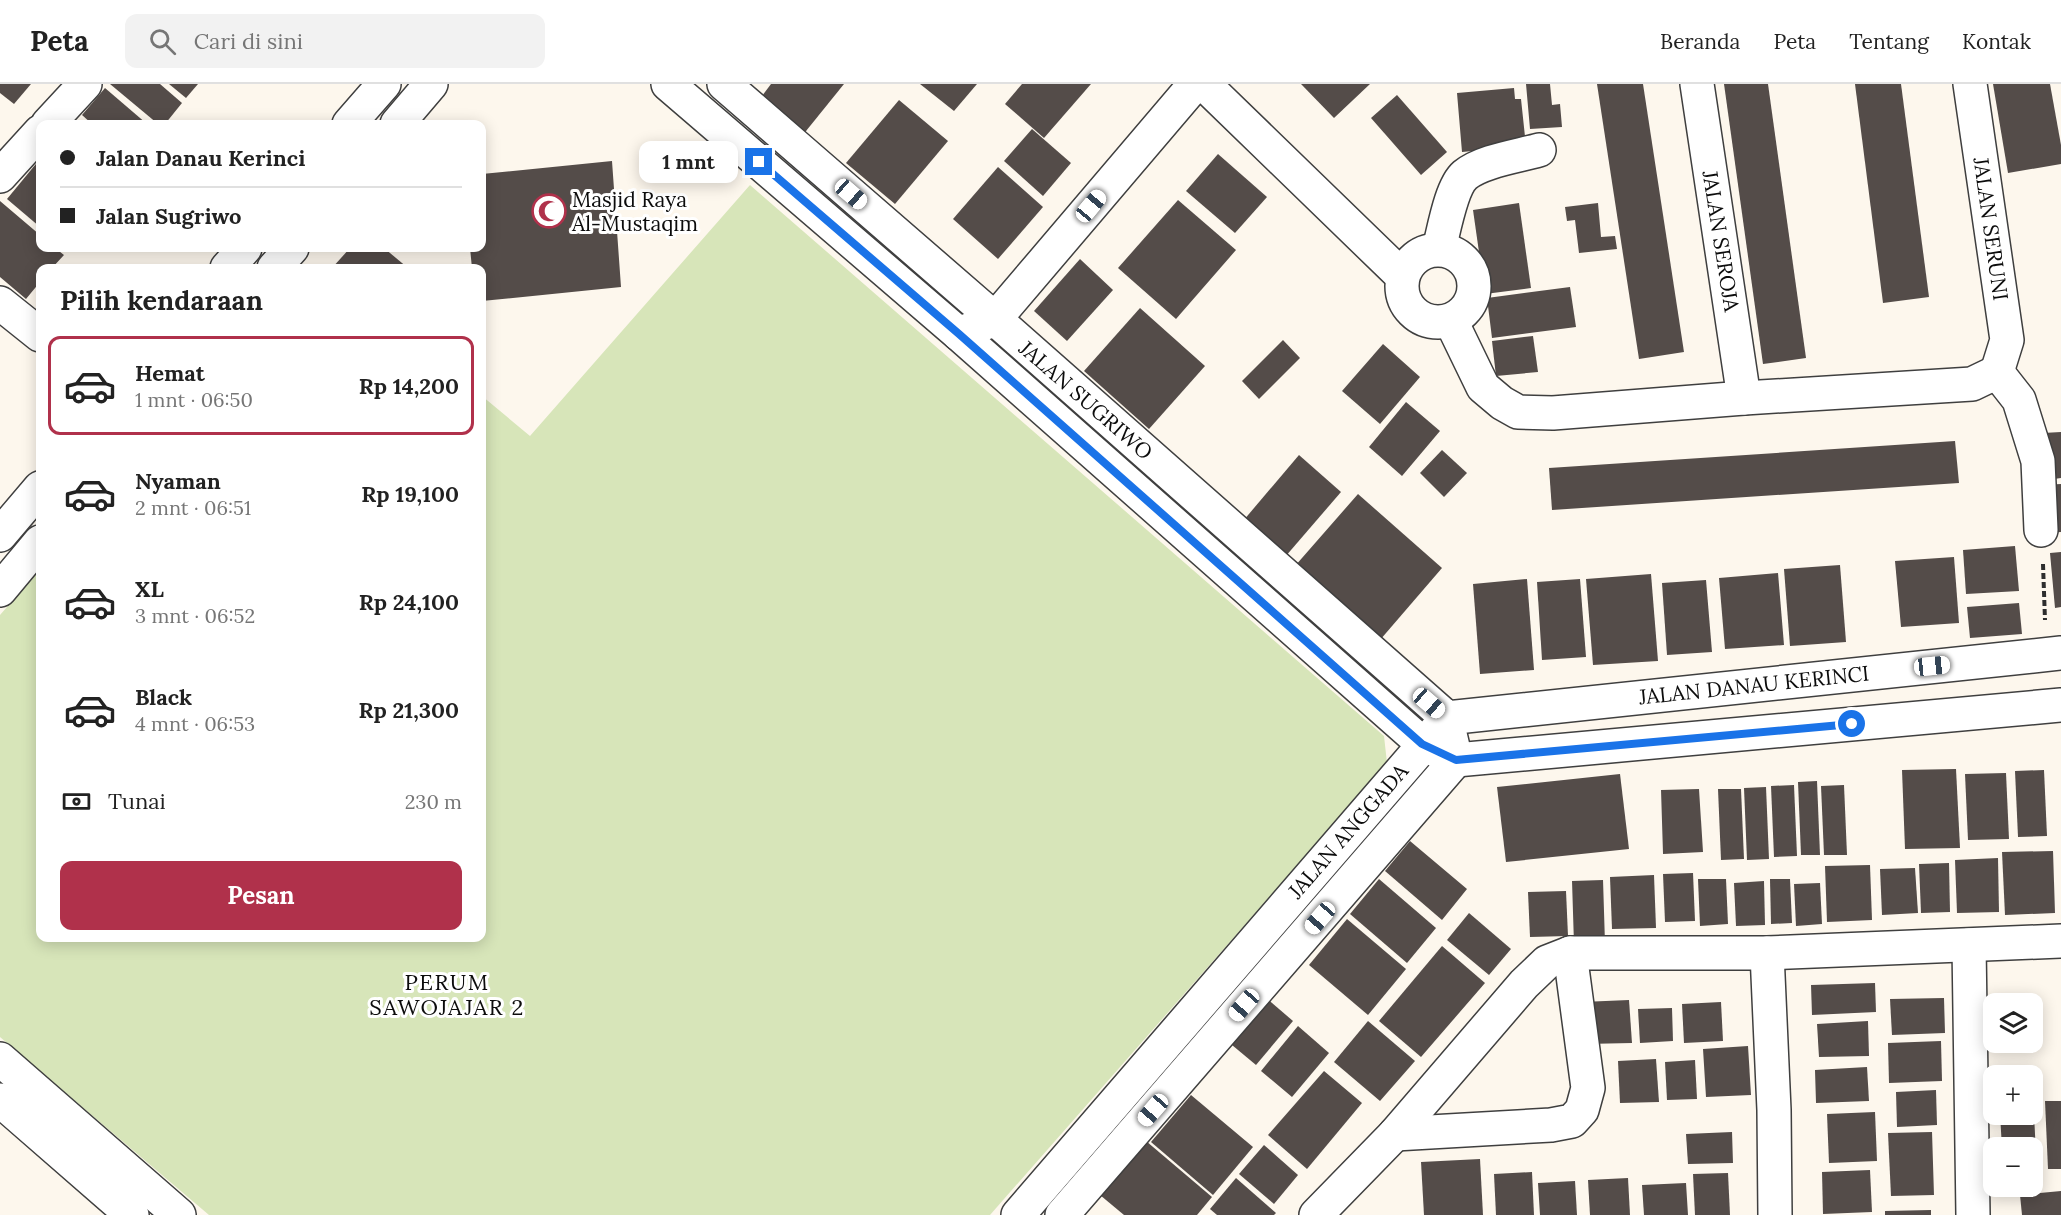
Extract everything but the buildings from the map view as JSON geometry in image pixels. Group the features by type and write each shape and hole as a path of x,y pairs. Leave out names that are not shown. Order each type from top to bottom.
{"street":[{"path":"52,120 85,84"},
{"path":"352,120 384,84"},
{"path":"400,120 431,84"},
{"name":"JALAN SUGRIWO","path":"668,84 959,334 1422,744 1456,760"},
{"name":"JALAN SUGRIWO","path":"724,84 995,319 1447,718"},
{"path":"959,334 995,319 1195,84"},
{"path":"1204,84 1402,276"},
{"name":"JALAN SEROJA","path":"1697,84 1744,398"},
{"name":"JALAN SERUNI","path":"1970,84 2007,340 1997,372"},
{"path":"0,176 36,136"},
{"path":"1439,249 1451,200 1464,176 1484,165 1539,150"},
{"path":"1439,249 1458,255 1472,271 1474,290 1467,309 1451,321 1431,322 1413,313 1402,296 1402,276 1410,261 1423,252 1439,249"},
{"path":"231,264 241,252"},
{"path":"278,264 288,252"},
{"path":"0,303 36,331"},
{"path":"1451,321 1484,387 1502,403 1518,412 1553,413 1972,384 1997,372 2019,400 2038,461 2041,530"},
{"path":"0,535 36,493"},
{"path":"0,590 36,547"},
{"name":"JALAN DANAU KERINCI","path":"1447,718 2054,653"},
{"path":"1447,718 1456,760 2061,705"},
{"name":"JALAN ANGGADA","path":"1018,1215 1422,744 1447,718"},
{"name":"JALAN ANGGADA","path":"1062,1215 1456,760"},
{"path":"1316,1215 1395,1134 1524,984 1546,963 1570,953 1767,953 2061,940"},
{"path":"1969,945 1973,1215"},
{"path":"1395,1134 1551,1125 1572,1121 1582,1110 1588,1088 1570,953"},
{"path":"1767,953 1774,1110 1775,1215"},
{"path":"0,1059 179,1215"},
{"path":"0,1100 132,1215"}],"path":[{"path":"2041,530 2054,653"}],"green space":[{"path":"750,185 1384,736 1387,763 990,1215 209,1215 0,1037 0,615 36,574 36,942 486,942 486,399 530,436"}],"place":[{"name":"Masjid Raya Al-Mustaqim","path":"549,211"}],"district":[{"name":"PERUM SAWOJAJAR 2","path":"447,994"}],"route":[{"path":"759,162 959,334 1422,744 1456,760 1852,724"}]}
